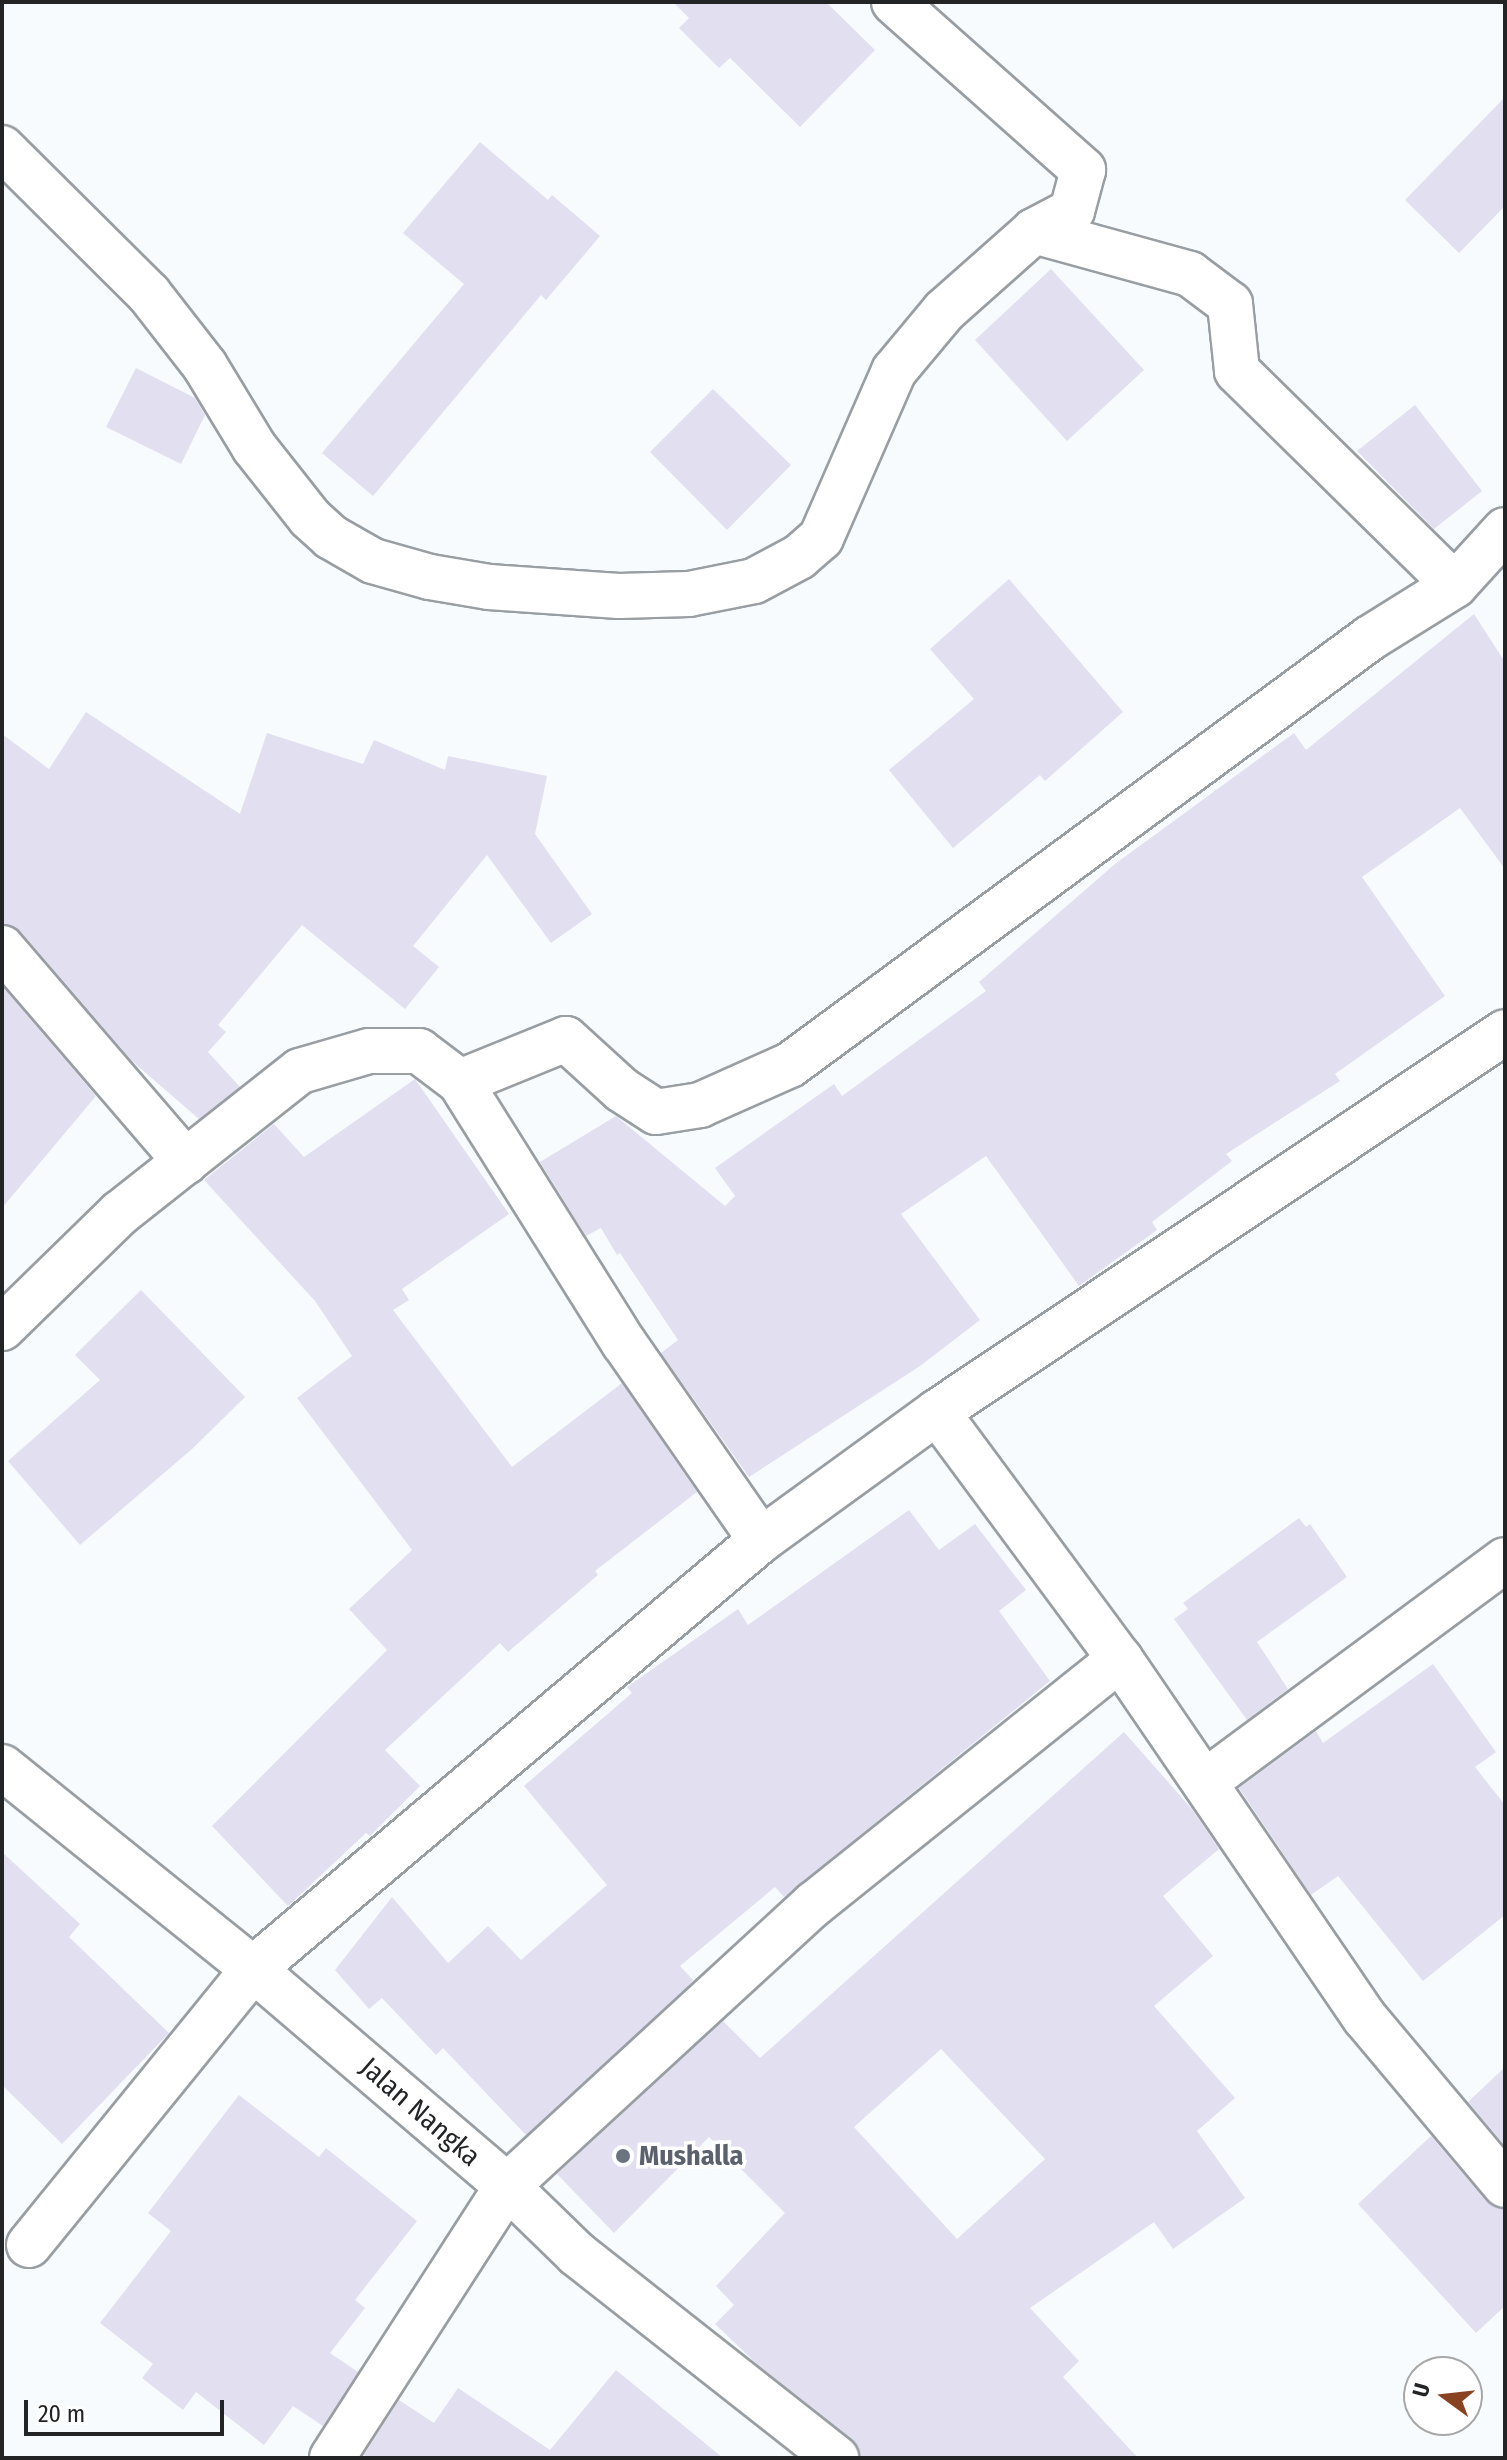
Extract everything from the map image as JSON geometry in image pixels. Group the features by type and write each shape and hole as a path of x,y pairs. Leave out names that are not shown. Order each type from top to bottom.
{"street":[{"path":"2,148 149,294 205,366 254,447 310,518 331,537 373,561 430,577 489,587 619,596 689,594 754,581 799,557 821,538 894,371 944,311 1034,231 1072,211 1083,170 894,2"},
{"path":"1034,231 1190,274 1230,304 1237,371 1455,585"},
{"path":"460,1082 566,1039 622,1090 656,1112 700,1105 790,1065 1370,638 1455,585 1505,530"},
{"path":"2,948 186,1162"},
{"path":"29,2245 253,1969 761,1540 937,1412 1505,1032"},
{"path":"2,1328 120,1213 300,1071 369,1051 419,1051 460,1082 624,1343 761,1540"},
{"path":"937,1412 1120,1659 1365,2018 1505,2185"},
{"path":"1205,1782 1505,1560"},
{"path":"332,2458 507,2186 814,1904 1120,1659"},
{"name":"Jalan Nangka","path":"2,1767 253,1969 507,2186 577,2254 836,2458"}],"building":[{"path":"673,2 826,2 875,50 800,127 730,58 719,68 679,28 689,18"},
{"path":"1505,97 1505,206 1459,253 1405,200"},
{"path":"480,142 548,200 552,195 600,236 546,300 541,295 373,496 322,453 464,284 403,233"},
{"path":"1051,269 1144,370 1067,441 975,340"},
{"path":"136,368 195,398 205,415 181,464 106,427"},
{"path":"713,389 791,465 727,530 650,452"},
{"path":"1415,405 1482,491 1434,529 1357,451"},
{"path":"1009,579 1123,712 1045,781 1040,775 953,848 889,770 974,699 930,649"},
{"path":"1474,614 1505,662 1505,869 1460,808 1362,877 1445,996 1335,1074 1340,1081 1226,1154 1232,1161 1152,1222 1157,1230 1079,1286 986,1156 901,1214 980,1320 920,1366 749,1477 661,1353 678,1340 601,1228 586,1236 540,1162 616,1116 725,1206 735,1196 715,1168 834,1084 842,1096 986,991 979,982 1115,864 1294,733 1306,750"},
{"path":"86,712 240,814 267,733 363,764 374,740 445,770 448,756 547,776 535,834 592,914 551,943 487,855 413,946 439,967 405,1009 302,925 218,1025 226,1032 208,1052 240,1087 199,1119 133,1062 21,932 2,924 2,734 49,769"},
{"path":"2,986 96,1096 2,1208"},
{"path":"415,1079 509,1214 402,1289 409,1300 393,1310 512,1467 622,1383 697,1492 595,1571 598,1575 508,1652 500,1643 385,1750 420,1786 370,1836 366,1833 288,1906 212,1826 387,1650 349,1609 412,1550 297,1398 352,1356 315,1301 204,1180 274,1124 304,1157"},
{"path":"141,1290 245,1397 192,1449 80,1545 8,1461 100,1380 75,1355"},
{"path":"909,1510 939,1550 975,1524 1026,1590 999,1611 1050,1681 784,1897 775,1887 680,1966 693,1980 688,1986 526,2135 443,2048 436,2055 382,1998 369,2009 335,1970 392,1897 448,1963 488,1926 521,1960 607,1885 524,1786 632,1693 627,1687 738,1609 748,1625"},
{"path":"1299,1518 1306,1527 1310,1524 1347,1577 1257,1642 1288,1689 1247,1720 1174,1619 1188,1609 1183,1603"},
{"path":"1433,1664 1496,1752 1475,1767 1505,1805 1505,1915 1423,1981 1338,1876 1311,1895 1239,1788 1316,1731 1323,1743"},
{"path":"1124,1732 1191,1808 1219,1849 1163,1896 1213,1956 1154,2006 1235,2098 1197,2131 1245,2198 1173,2249 1154,2222 1030,2308 1079,2361 1063,2377 1138,2458 860,2458 851,2438 757,2364 715,2324 734,2305 716,2286 785,2213 709,2137 614,2233 557,2174 723,2021 760,2058","holes":["941,2049 1045,2159 957,2239 854,2127"]},
{"path":"2,1852 80,1924 69,1937 169,2033 62,2144 2,2085"},
{"path":"1505,2067 1505,2146 1468,2102"},
{"path":"239,2095 319,2157 326,2148 417,2221 355,2300 365,2308 330,2353 358,2372 323,2426 293,2406 264,2445 196,2392 183,2410 142,2378 153,2364 100,2323 171,2231 148,2213"},
{"path":"1431,2136 1486,2201 1505,2209 1505,2306 1476,2333 1358,2204"},
{"path":"616,2370 723,2458 368,2458 364,2455 399,2400 434,2423 458,2388 550,2450"}],"place":[{"name":"Mushalla","path":"623,2156"}]}
